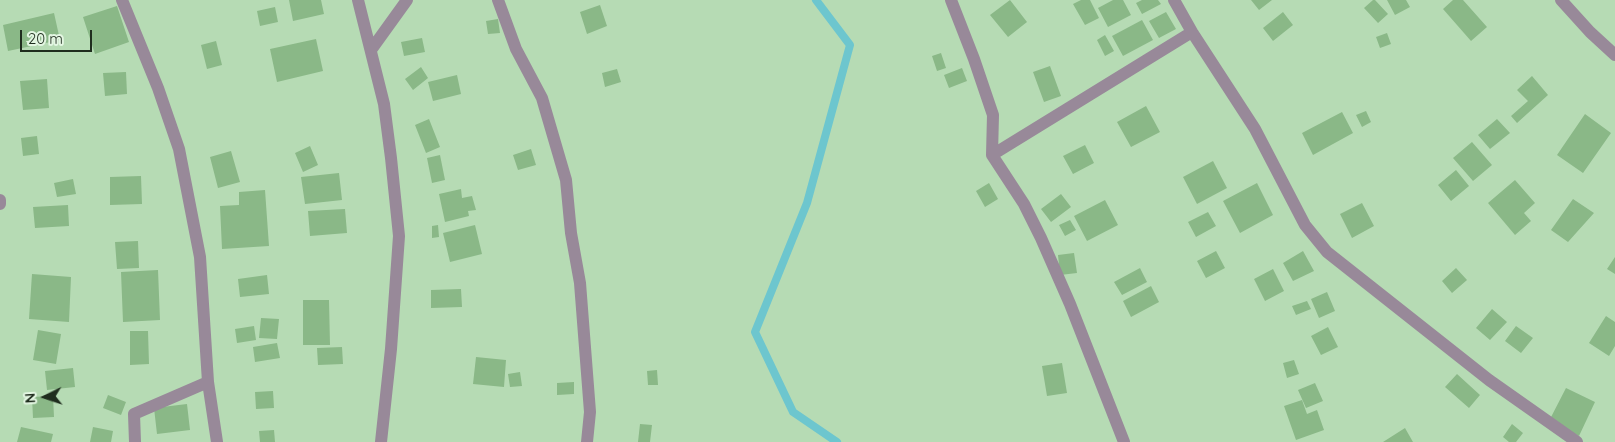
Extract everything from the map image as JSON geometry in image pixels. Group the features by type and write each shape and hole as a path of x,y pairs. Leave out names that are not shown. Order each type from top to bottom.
{"street":[{"path":"122,0 158,88 180,149 200,256 208,382 217,442"},
{"path":"358,0 384,104 399,236 391,349 381,442"},
{"path":"370,50 407,0"},
{"path":"498,0 520,56 542,98 566,180 571,233 580,283 590,412 587,442"},
{"path":"951,0 993,115 992,156 1024,204 1041,238 1070,304 1124,442"},
{"path":"1174,0 1192,32 1255,129 1306,225 1327,252 1489,380 1576,442"},
{"path":"1561,0 1590,32 1615,55"},
{"path":"992,156 1192,32"},
{"path":"135,442 134,414 208,382"}],"building":[{"path":"289,0 321,0 324,14 293,21"},
{"path":"1010,0 1027,22 1008,37 990,15"},
{"path":"1081,0 1090,0 1099,18 1085,25 1073,4"},
{"path":"1113,0 1123,0 1131,15 1108,27 1098,8"},
{"path":"1142,0 1158,0 1161,4 1142,14 1136,3"},
{"path":"1251,0 1272,0 1259,10"},
{"path":"1373,0 1388,14 1378,23 1364,8"},
{"path":"1387,0 1406,0 1410,7 1395,15"},
{"path":"1453,0 1463,0 1487,27 1471,41 1443,9"},
{"path":"600,5 607,26 587,34 580,12"},
{"path":"117,6 129,42 95,54 83,17"},
{"path":"275,7 278,22 260,26 257,11"},
{"path":"1166,12 1176,29 1159,38 1149,21"},
{"path":"1283,12 1293,25 1273,41 1263,28"},
{"path":"54,13 60,40 8,51 3,25"},
{"path":"498,19 500,33 488,34 486,21"},
{"path":"1142,20 1153,40 1123,56 1112,36"},
{"path":"1387,33 1391,44 1380,48 1376,37"},
{"path":"1105,35 1114,51 1105,56 1097,40"},
{"path":"422,38 425,52 404,56 401,42"},
{"path":"316,39 323,71 277,82 270,49"},
{"path":"216,41 222,65 207,69 201,45"},
{"path":"941,53 946,68 937,71 932,56"},
{"path":"1050,66 1061,96 1044,102 1033,72"},
{"path":"421,67 428,78 413,90 405,79"},
{"path":"962,68 967,81 949,88 944,75"},
{"path":"617,69 621,82 605,87 602,73"},
{"path":"126,72 127,94 105,96 103,73"},
{"path":"457,75 461,94 433,101 428,82"},
{"path":"1532,76 1548,95 1517,123 1511,116 1528,101 1517,90"},
{"path":"47,79 49,108 23,110 20,81"},
{"path":"1146,106 1160,132 1131,147 1117,122"},
{"path":"1366,111 1371,122 1362,127 1356,115"},
{"path":"1342,112 1353,133 1313,155 1302,133"},
{"path":"1585,114 1611,133 1583,173 1557,155"},
{"path":"429,119 440,147 426,153 415,125"},
{"path":"1497,119 1510,133 1490,149 1478,135"},
{"path":"37,136 39,154 23,156 21,138"},
{"path":"1472,142 1492,165 1473,181 1453,158"},
{"path":"1085,145 1094,163 1073,174 1063,156"},
{"path":"310,146 318,165 303,172 295,153"},
{"path":"531,149 536,165 518,170 513,155"},
{"path":"231,151 240,182 218,188 210,157"},
{"path":"440,155 445,180 432,183 427,158"},
{"path":"1213,161 1227,188 1197,204 1183,177"},
{"path":"1456,170 1469,186 1451,201 1438,185"},
{"path":"339,173 342,200 305,204 301,177"},
{"path":"141,176 142,204 110,205 110,177"},
{"path":"73,179 76,194 57,197 54,183"},
{"path":"1515,180 1535,203 1524,213 1531,221 1515,235 1488,203"},
{"path":"989,183 998,199 985,207 976,191"},
{"path":"1257,183 1273,215 1240,233 1223,201"},
{"path":"461,189 462,198 472,196 476,210 468,211 469,216 445,222 439,194"},
{"path":"265,190 269,246 222,249 220,206 239,205 239,192"},
{"path":"1061,194 1071,207 1051,222 1041,209"},
{"path":"1573,199 1594,213 1568,242 1551,230"},
{"path":"1105,200 1118,225 1087,241 1074,216"},
{"path":"1362,203 1374,226 1352,238 1340,214"},
{"path":"68,205 69,226 35,228 33,207"},
{"path":"345,209 347,233 310,236 308,211"},
{"path":"1208,212 1216,226 1196,237 1188,222"},
{"path":"1070,220 1076,230 1065,236 1059,225"},
{"path":"438,225 439,237 432,238 432,226"},
{"path":"475,225 482,254 450,262 443,233"},
{"path":"138,241 139,268 117,269 115,242"},
{"path":"1216,251 1225,268 1206,278 1197,261"},
{"path":"1303,251 1314,271 1293,281 1283,263"},
{"path":"1074,253 1077,273 1060,275 1058,255"},
{"path":"1615,257 1615,274 1607,269"},
{"path":"1140,268 1147,282 1122,295 1114,282"},
{"path":"1456,268 1467,280 1452,293 1442,281"},
{"path":"1273,269 1284,291 1265,301 1254,279"},
{"path":"158,270 160,320 123,322 121,272"},
{"path":"32,274 71,277 69,322 29,319"},
{"path":"267,275 269,294 240,297 238,279"},
{"path":"1151,286 1159,302 1131,317 1123,301"},
{"path":"461,289 462,307 431,308 431,290"},
{"path":"1327,292 1335,311 1319,318 1311,299"},
{"path":"303,300 329,300 330,345 303,345"},
{"path":"1307,301 1311,309 1296,315 1292,306"},
{"path":"1492,309 1507,322 1490,340 1476,328"},
{"path":"1606,316 1615,322 1615,346 1609,356 1589,343"},
{"path":"261,318 279,319 277,339 259,338"},
{"path":"254,326 256,340 237,343 235,329"},
{"path":"1516,326 1533,338 1521,353 1505,341"},
{"path":"1328,327 1338,347 1321,355 1311,336"},
{"path":"38,330 61,334 56,364 33,360"},
{"path":"130,331 148,331 149,364 130,365"},
{"path":"277,343 280,358 255,362 253,347"},
{"path":"342,347 343,364 318,365 317,348"},
{"path":"476,357 506,360 504,387 473,384"},
{"path":"1294,360 1299,374 1287,378 1283,363"},
{"path":"1062,363 1067,393 1047,396 1042,366"},
{"path":"73,368 75,387 47,390 45,371"},
{"path":"657,370 658,385 648,385 647,371"},
{"path":"520,372 522,386 510,387 508,374"},
{"path":"1457,374 1480,395 1469,408 1445,387"},
{"path":"574,382 574,394 557,395 557,383"},
{"path":"1315,383 1323,401 1306,408 1298,390"},
{"path":"1566,388 1595,402 1579,436 1549,421"},
{"path":"273,391 274,408 256,409 255,392"},
{"path":"108,395 126,402 121,415 103,408"},
{"path":"53,396 54,417 33,418 32,397"},
{"path":"1302,400 1307,414 1317,410 1324,430 1296,440 1284,406"},
{"path":"187,404 190,430 157,434 154,408"},
{"path":"640,424 652,425 650,442 638,442"},
{"path":"1512,424 1523,433 1516,442 1509,442 1503,437"},
{"path":"21,427 53,434 51,442 17,442"},
{"path":"93,427 113,431 111,442 90,442"},
{"path":"1405,428 1413,442 1383,442"},
{"path":"274,430 275,442 260,442 259,431"}],"waterway":[{"path":"816,0 850,45 807,203 755,332 793,412 837,442"}]}
